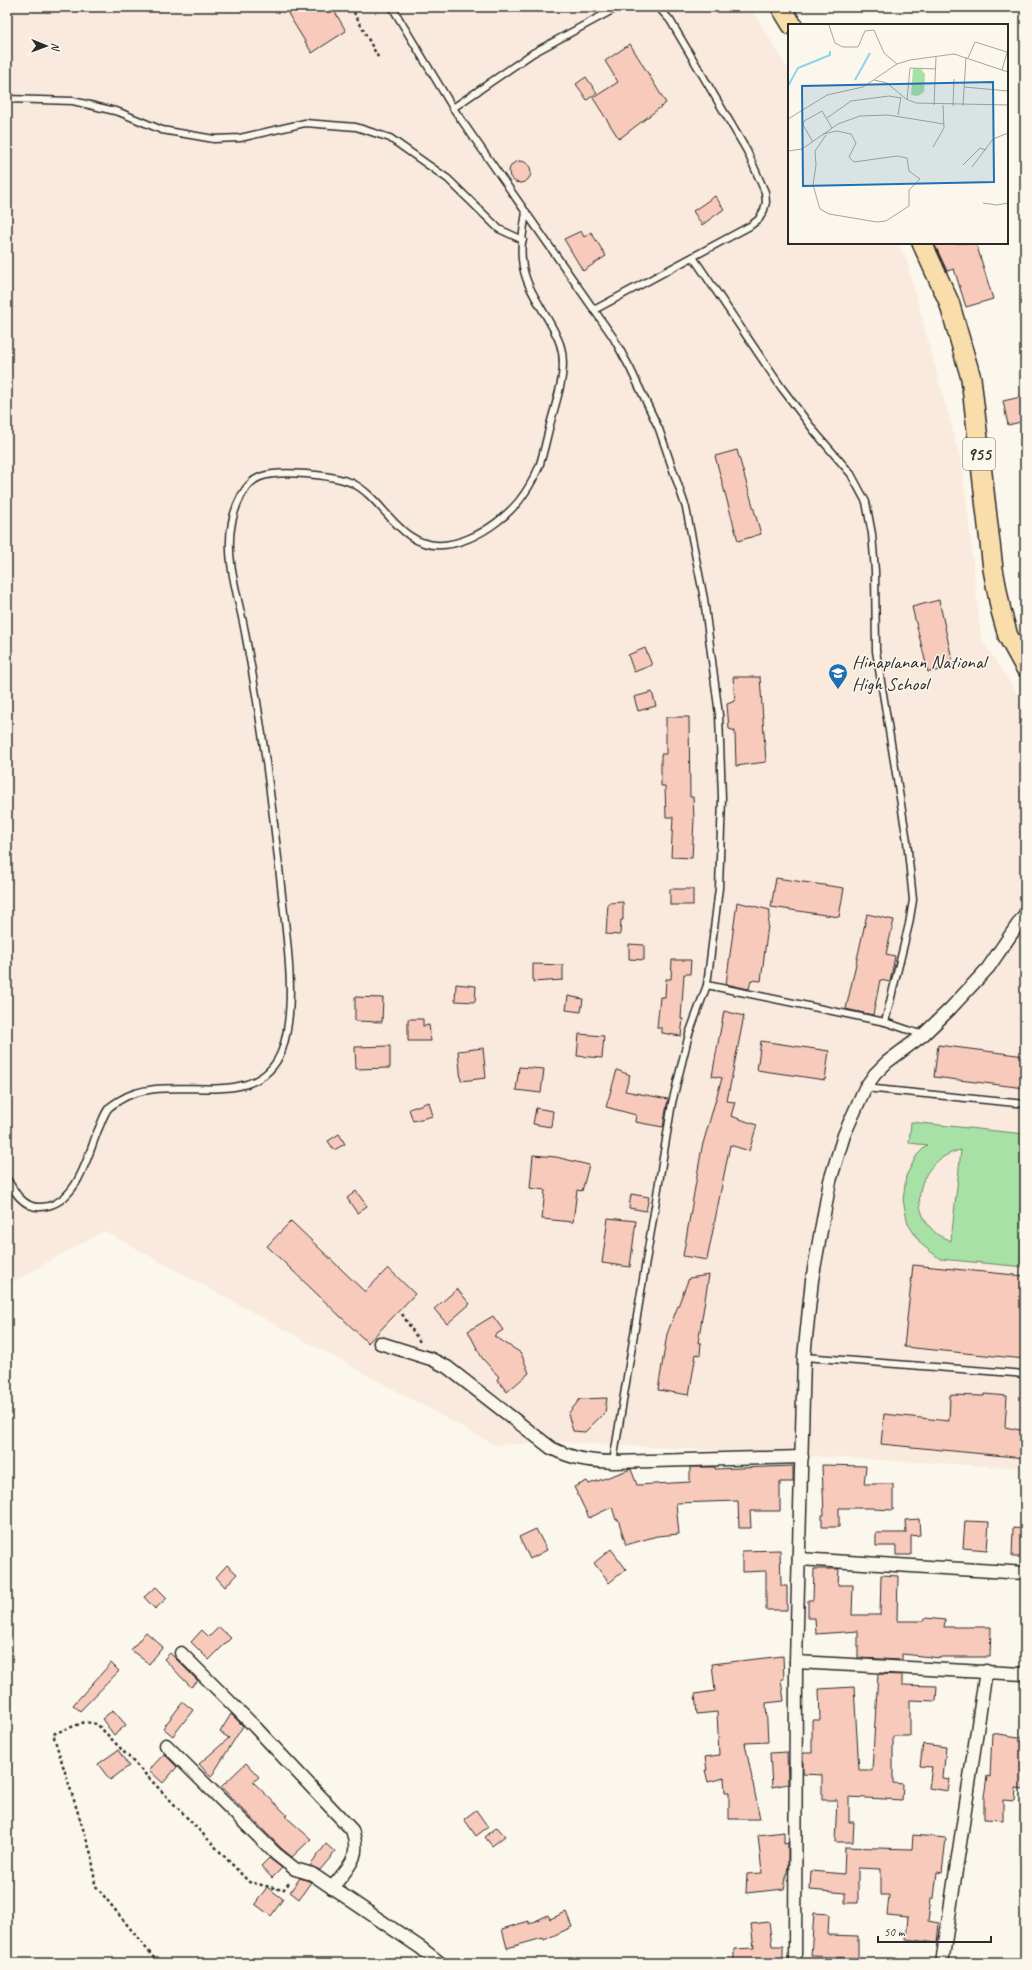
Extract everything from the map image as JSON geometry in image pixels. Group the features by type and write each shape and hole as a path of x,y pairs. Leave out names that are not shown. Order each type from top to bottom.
{"main road":[{"path":"781,7 791,24"},
{"name":"955","path":"922,244 949,302 971,378 992,569 1008,636 1025,667"}],"street":[{"path":"795,1963 796,1662 804,1357 812,1280 830,1181 844,1135 865,1088 874,1074 886,1062 923,1035 988,968 1025,914"},
{"path":"380,1343 432,1359 460,1376 551,1448 570,1457 590,1461 614,1462 802,1457"},
{"path":"798,1559 1025,1573"},
{"path":"181,1654 255,1727 352,1830 356,1841 357,1851 354,1858 332,1888"},
{"path":"796,1662 986,1670 1025,1674"},
{"path":"942,1963 986,1670"},
{"path":"166,1745 276,1854 295,1869 312,1874 421,1948 440,1963"}],"lane":[{"path":"392,7 453,108 613,337 630,368 662,436 686,508 704,599 719,714 722,798 719,888 707,985 689,1034 672,1103 614,1462"},
{"path":"453,108 533,53 618,7"},
{"path":"594,310 693,257 759,219 766,202 765,192 743,145 670,20 658,7"},
{"path":"7,99 73,101 119,112 162,130 214,139 240,138 305,123 356,127 390,138 396,142 448,179 499,228 523,240"},
{"path":"7,1179 22,1200 33,1207 46,1207 58,1202 73,1188 109,1107 131,1093 155,1087 214,1089 247,1086 268,1074 281,1053 287,1027 290,966 278,849 259,720 246,635 231,567 231,525 240,497 258,477 291,473 333,476 356,485 410,536 429,545 446,545 476,536 499,522 521,499 540,465 561,380 563,362 561,346 529,285 521,255 526,212"},
{"path":"693,257 781,387 815,432 851,474 866,502 872,534 875,571 876,651 907,842 913,900 885,1022"},
{"path":"707,985 885,1022 923,1035"},
{"path":"865,1088 1025,1104"},
{"path":"804,1357 1025,1374"}],"path":[{"path":"351,7 379,59"},
{"path":"402,1314 432,1359"},
{"path":"158,1963 96,1885 92,1857 53,1734 85,1722 97,1724 249,1882 283,1890 300,1871"},
{"path":"203,1963 207,1960"}],"shaded area":[{"path":"7,7 750,7 788,68 788,244 897,244 906,259 963,469 981,638 1025,705 1025,1468 559,1442 495,1445 104,1231 7,1285"}],"green space":[{"path":"911,1122 1025,1134 1025,1267 940,1259 921,1244 908,1224 903,1200 906,1176 917,1155 927,1145 909,1143","holes":["961,1150 951,1241 937,1234 927,1223 921,1211 920,1198 922,1185 927,1173 936,1163 947,1155"]}],"building":[{"path":"284,7 332,7 346,31 312,53"},
{"path":"630,44 666,103 619,139 593,98 618,82 605,61"},
{"path":"586,77 597,93 587,100 576,84"},
{"path":"520,161 528,164 531,172 528,180 520,183 512,180 509,172 512,164"},
{"path":"715,196 724,209 702,225 693,211"},
{"path":"581,231 584,237 591,232 606,256 583,271 564,239"},
{"path":"934,244 976,244 993,299 966,307 954,269 947,271"},
{"path":"1025,396 1025,421 1008,425 1003,401"},
{"path":"737,450 761,534 738,541 715,456"},
{"path":"939,600 954,668 928,672 912,607"},
{"path":"645,648 652,665 634,672 628,655"},
{"path":"733,677 760,677 766,762 736,766 735,731 729,729 727,704 735,701"},
{"path":"652,692 656,706 638,711 634,697"},
{"path":"666,717 689,717 690,797 693,797 694,820 692,858 671,857 673,817 666,817 665,786 661,786 661,754 666,754"},
{"path":"776,878 844,888 839,917 771,907"},
{"path":"670,889 693,889 693,905 670,905"},
{"path":"623,902 623,920 621,920 620,935 606,934 608,903"},
{"path":"737,902 770,910 761,981 751,980 749,989 726,984"},
{"path":"867,914 894,920 886,954 895,956 890,982 880,980 873,1015 846,1009"},
{"path":"629,944 644,945 644,960 629,959"},
{"path":"672,960 691,960 690,974 684,974 681,1036 662,1033 662,1028 657,1028 660,997 665,997 666,979 671,979"},
{"path":"533,964 563,965 563,980 533,982"},
{"path":"456,984 476,986 475,1002 455,1001"},
{"path":"568,996 583,999 581,1012 566,1010"},
{"path":"355,997 383,998 382,1022 355,1021"},
{"path":"724,1011 744,1016 727,1101 735,1102 731,1116 757,1125 749,1151 730,1145 707,1260 683,1256 702,1147 722,1078 712,1076"},
{"path":"408,1019 423,1019 423,1026 429,1025 431,1041 408,1041"},
{"path":"579,1034 604,1036 602,1058 577,1056"},
{"path":"761,1041 829,1051 825,1080 757,1070"},
{"path":"938,1045 1025,1056 1025,1088 934,1077"},
{"path":"390,1046 390,1068 356,1069 355,1047"},
{"path":"483,1048 486,1078 461,1081 458,1051"},
{"path":"519,1067 544,1069 541,1093 516,1090"},
{"path":"617,1070 630,1075 625,1091 668,1099 663,1127 635,1122 636,1115 606,1107"},
{"path":"429,1102 433,1116 413,1121 409,1109"},
{"path":"536,1108 553,1111 551,1127 533,1124"},
{"path":"339,1134 345,1144 334,1150 328,1141"},
{"path":"533,1155 556,1157 589,1165 582,1191 577,1190 573,1222 542,1219 545,1190 530,1188"},
{"path":"356,1191 367,1206 357,1213 347,1198"},
{"path":"631,1194 649,1197 646,1211 629,1208"},
{"path":"608,1218 636,1221 630,1267 602,1263"},
{"path":"291,1221 365,1292 388,1268 415,1294 368,1343 267,1246"},
{"path":"913,1265 1025,1276 1025,1359 904,1347"},
{"path":"709,1275 698,1343 701,1343 700,1355 696,1354 689,1395 658,1390 667,1334 689,1278"},
{"path":"457,1289 470,1304 447,1324 434,1309"},
{"path":"493,1316 503,1330 494,1336 521,1353 529,1373 507,1392 497,1379 499,1377 482,1358 468,1331"},
{"path":"984,1394 1007,1396 1005,1427 1025,1431 1025,1458 881,1444 884,1414 949,1421 950,1395 984,1396"},
{"path":"607,1398 605,1412 585,1432 573,1431 568,1414 580,1399"},
{"path":"822,1465 866,1466 864,1484 893,1484 893,1510 874,1508 839,1508 839,1527 822,1527 822,1515 824,1515"},
{"path":"793,1466 793,1482 780,1482 780,1511 750,1511 751,1528 739,1528 738,1501 676,1503 679,1534 657,1536 626,1545 618,1519 616,1520 612,1507 589,1518 574,1487 587,1481 589,1484 631,1469 637,1485 690,1482 690,1467 715,1467 715,1469"},
{"path":"919,1519 920,1535 911,1536 911,1555 896,1555 896,1546 876,1546 876,1533 906,1533 905,1520"},
{"path":"965,1521 989,1522 987,1550 963,1548"},
{"path":"1013,1528 1025,1529 1025,1557 1012,1557"},
{"path":"536,1529 547,1550 530,1559 519,1537"},
{"path":"611,1549 626,1569 609,1583 594,1563"},
{"path":"780,1550 781,1586 787,1586 787,1610 766,1610 766,1571 742,1572 742,1551"},
{"path":"227,1565 237,1574 225,1587 216,1577"},
{"path":"814,1569 839,1569 838,1585 853,1585 852,1615 880,1615 881,1575 898,1576 897,1621 924,1621 925,1618 945,1620 944,1627 991,1627 990,1657 941,1658 902,1654 902,1660 858,1658 858,1631 816,1634 815,1618 808,1618 808,1600 813,1600"},
{"path":"156,1587 167,1598 155,1609 144,1597"},
{"path":"219,1627 231,1638 209,1660 191,1642 202,1630 209,1637"},
{"path":"146,1632 163,1647 149,1664 131,1650"},
{"path":"170,1653 198,1681 191,1687 164,1659"},
{"path":"783,1656 784,1679 781,1679 784,1701 766,1703 768,1742 745,1743 760,1819 729,1819 729,1792 725,1792 724,1778 708,1782 705,1770 707,1770 705,1757 719,1755 717,1712 697,1714 695,1694 715,1691 712,1664"},
{"path":"111,1663 119,1671 80,1711 73,1705"},
{"path":"878,1674 902,1675 902,1685 937,1686 936,1701 910,1700 910,1736 893,1736 893,1783 903,1784 902,1800 849,1797 849,1822 854,1822 853,1842 835,1842 837,1800 822,1800 822,1775 803,1774 803,1753 812,1753 812,1720 820,1720 819,1689 854,1687 859,1770 872,1770"},
{"path":"183,1702 193,1710 173,1736 163,1728"},
{"path":"113,1710 126,1725 114,1735 102,1719"},
{"path":"231,1714 243,1726 211,1777 199,1764 229,1738 220,1732"},
{"path":"992,1733 1025,1738 1025,1789 1016,1788 1015,1801 1003,1800 1003,1820 984,1819 984,1797 987,1776 990,1777"},
{"path":"923,1744 946,1747 943,1778 950,1779 948,1791 929,1788 932,1767 920,1766"},
{"path":"118,1750 129,1766 110,1780 98,1764"},
{"path":"787,1752 788,1784 772,1787 770,1753"},
{"path":"164,1754 177,1767 163,1783 149,1770"},
{"path":"246,1763 259,1777 253,1782 287,1815 285,1816 311,1839 292,1857 281,1848 221,1787"},
{"path":"476,1810 488,1827 476,1836 464,1819"},
{"path":"497,1827 505,1836 492,1846 485,1837"},
{"path":"784,1832 784,1844 788,1843 788,1867 784,1889 746,1893 747,1874 762,1873 758,1835"},
{"path":"913,1835 946,1838 942,1873 937,1872 934,1898 931,1898 928,1921 939,1923 937,1943 906,1939 908,1917 887,1915 889,1895 881,1895 881,1869 858,1868 858,1903 845,1903 845,1893 810,1890 811,1871 844,1874 845,1847 912,1849"},
{"path":"326,1844 335,1852 320,1870 310,1866"},
{"path":"269,1858 282,1868 272,1878 261,1866"},
{"path":"300,1878 311,1882 299,1899 290,1892"},
{"path":"267,1887 283,1899 271,1916 255,1904"},
{"path":"566,1912 572,1927 544,1940 543,1938 507,1948 502,1929 529,1921 529,1924 548,1915 550,1919"},
{"path":"814,1913 829,1914 828,1935 858,1936 858,1958 811,1956"},
{"path":"769,1922 772,1946 783,1946 783,1963 734,1963 734,1949 754,1948 751,1924"}],"place":[{"name":"Hinaplanan National High School","path":"838,690"}]}
